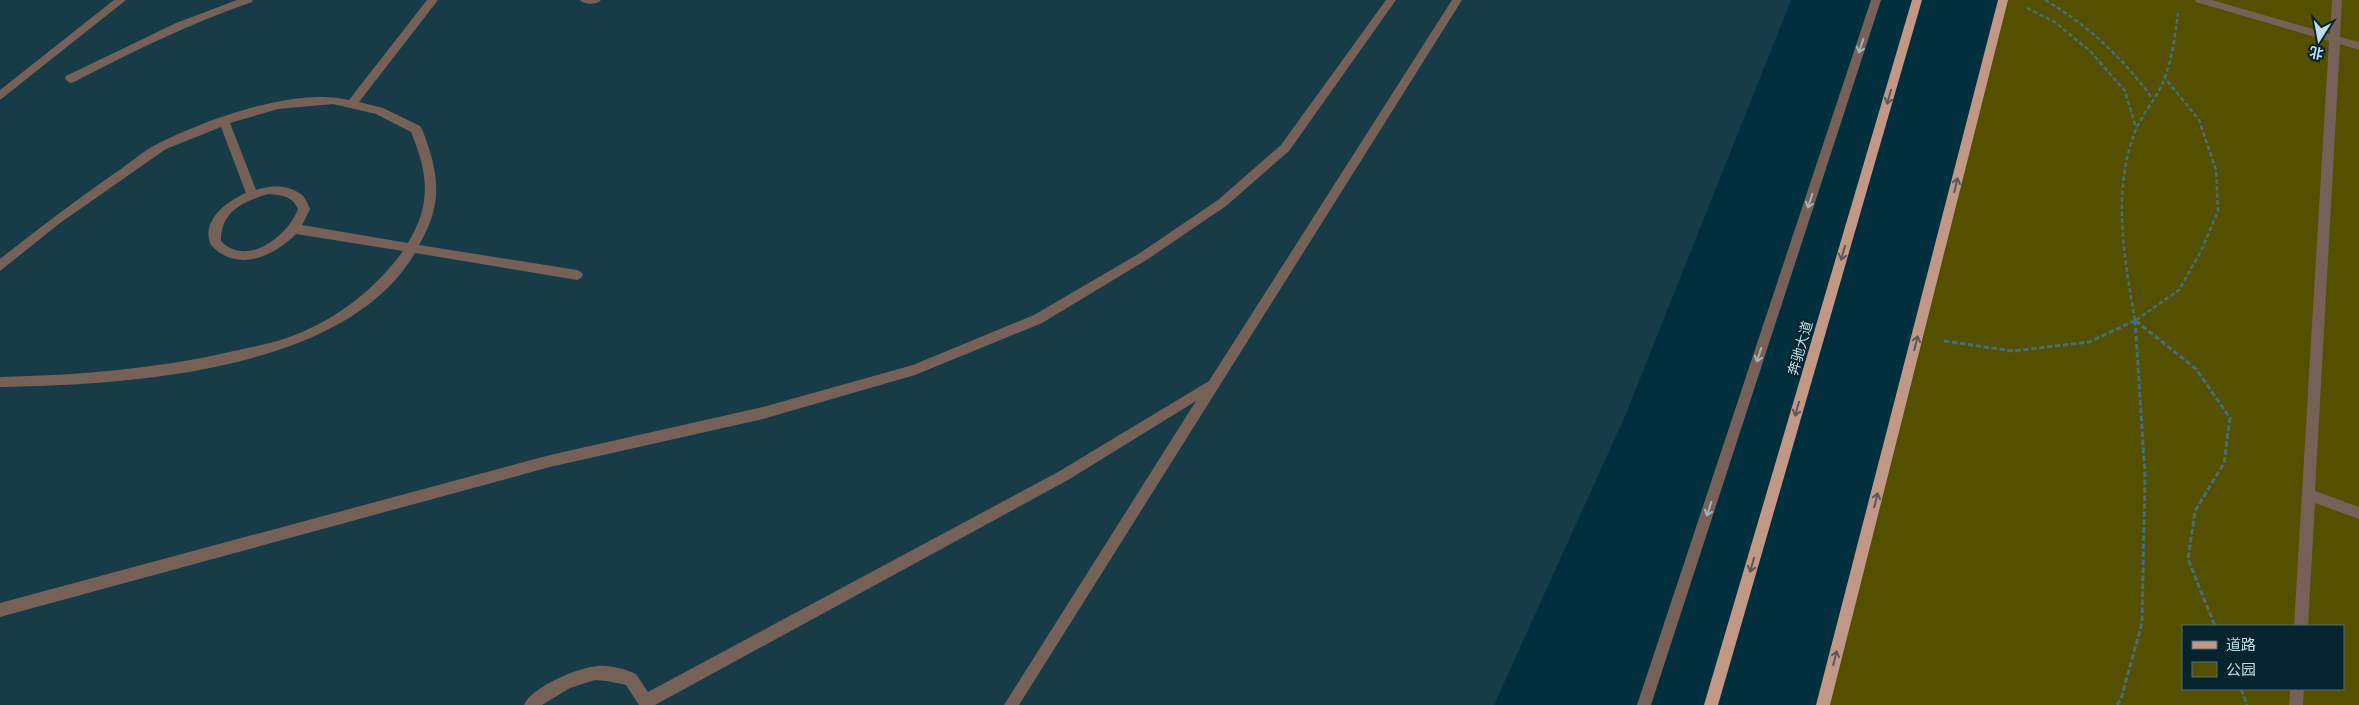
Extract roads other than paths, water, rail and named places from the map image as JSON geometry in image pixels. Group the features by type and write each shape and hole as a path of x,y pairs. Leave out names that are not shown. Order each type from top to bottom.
{"main road":[{"name":"奔驰大道","path":"1711,705 1917,0"},
{"path":"1823,705 2004,0"}],"street":[{"path":"0,96 121,0"},
{"path":"70,78 221,8 248,0"},
{"path":"351,104 433,0"},
{"path":"585,0 596,0"},
{"path":"0,610 550,461 772,410 914,370 1038,319 1144,256 1222,203 1285,148 1391,0"},
{"path":"1012,705 1457,0"},
{"path":"1644,705 1876,0"},
{"path":"2200,0 2359,46"},
{"path":"2301,625 2337,0"},
{"path":"0,266 56,220 162,146 224,121 278,105 333,100 379,111 416,129 429,159 432,192 424,228 396,273 350,313 289,343 172,370 0,382"},
{"path":"224,121 252,195"},
{"path":"268,190 284,191 299,198 304,209 296,229 285,240 267,250 246,255 226,252 215,242 214,230 221,216 235,203 268,190"},
{"path":"296,229 577,274"},
{"path":"531,705 541,696 576,678 602,673 631,679 648,703 1063,476 1215,382"},
{"path":"2309,495 2359,513"},
{"path":"2296,705 2297,690"}]}
